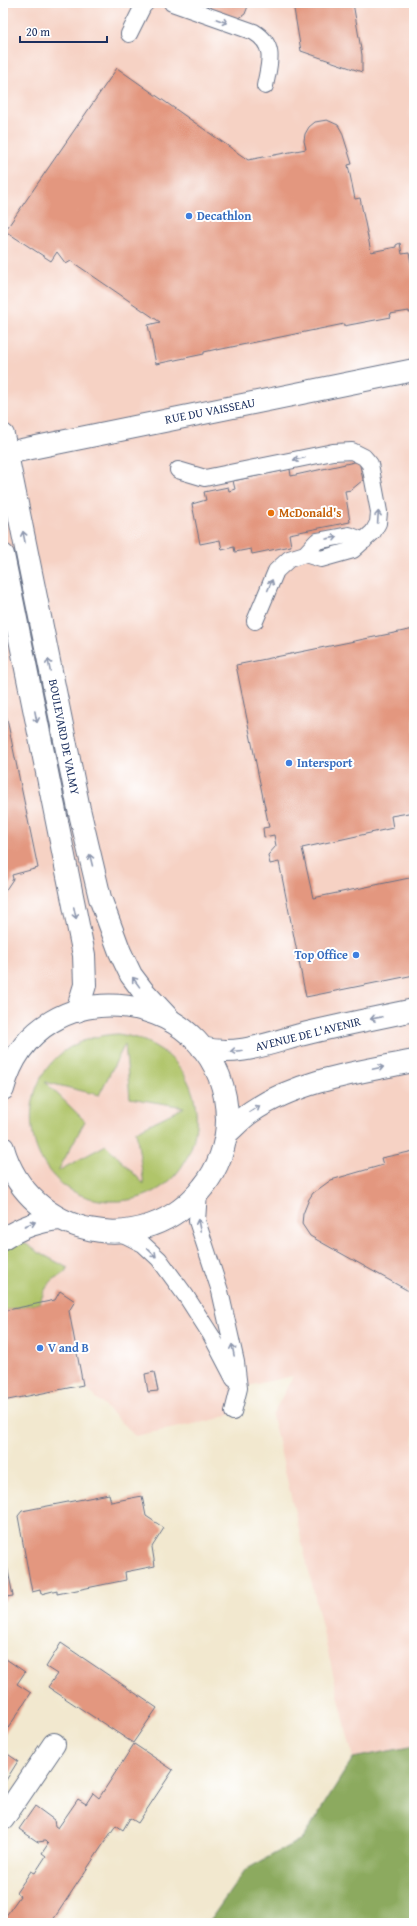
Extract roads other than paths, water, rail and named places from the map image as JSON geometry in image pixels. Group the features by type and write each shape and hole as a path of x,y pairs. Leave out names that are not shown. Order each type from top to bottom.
{"street":[{"name":"RUE DU VAISSEAU","path":"5,444 413,374"},
{"name":"BOULEVARD DE VALMY","path":"5,444 79,809 100,898 120,952 131,975 142,991 171,1021"},
{"name":"BOULEVARD DE VALMY","path":"3,555 84,955 86,968 85,985 77,1011"},
{"path":"3,1089 12,1065 25,1046 44,1028 65,1015 77,1011 104,1005 125,1005 146,1010 171,1021 193,1038 210,1059 221,1083 226,1108 226,1134 223,1148 214,1171 200,1192 180,1210 158,1224 145,1228 119,1232 95,1231 60,1219 48,1212 27,1193 4,1158"},
{"name":"AVENUE DE L'AVENIR","path":"202,1048 219,1052 242,1051 311,1032 414,1010"},
{"path":"226,1134 249,1113 283,1094 321,1082 414,1061"},
{"path":"3,1239 34,1222 60,1219"},
{"path":"3,1818 54,1744"}],"lane":[{"path":"129,34 146,3"},
{"path":"172,3 254,32 262,37 270,50 265,86"},
{"path":"178,470 205,478 333,452 352,451 364,457 370,464 379,512 378,523 364,541 353,550 321,560 305,554 289,560 276,571 255,622"},
{"path":"200,1192 197,1221 220,1291 236,1362 239,1388 233,1412"},
{"path":"119,1232 143,1244 159,1259 186,1296 211,1335 239,1388"}],"place":[{"name":"Decathlon","path":"189,216"},
{"name":"McDonald's","path":"271,513"},
{"name":"Intersport","path":"289,763"},
{"name":"Top Office","path":"356,955"},
{"name":"V and B","path":"40,1348"}]}
